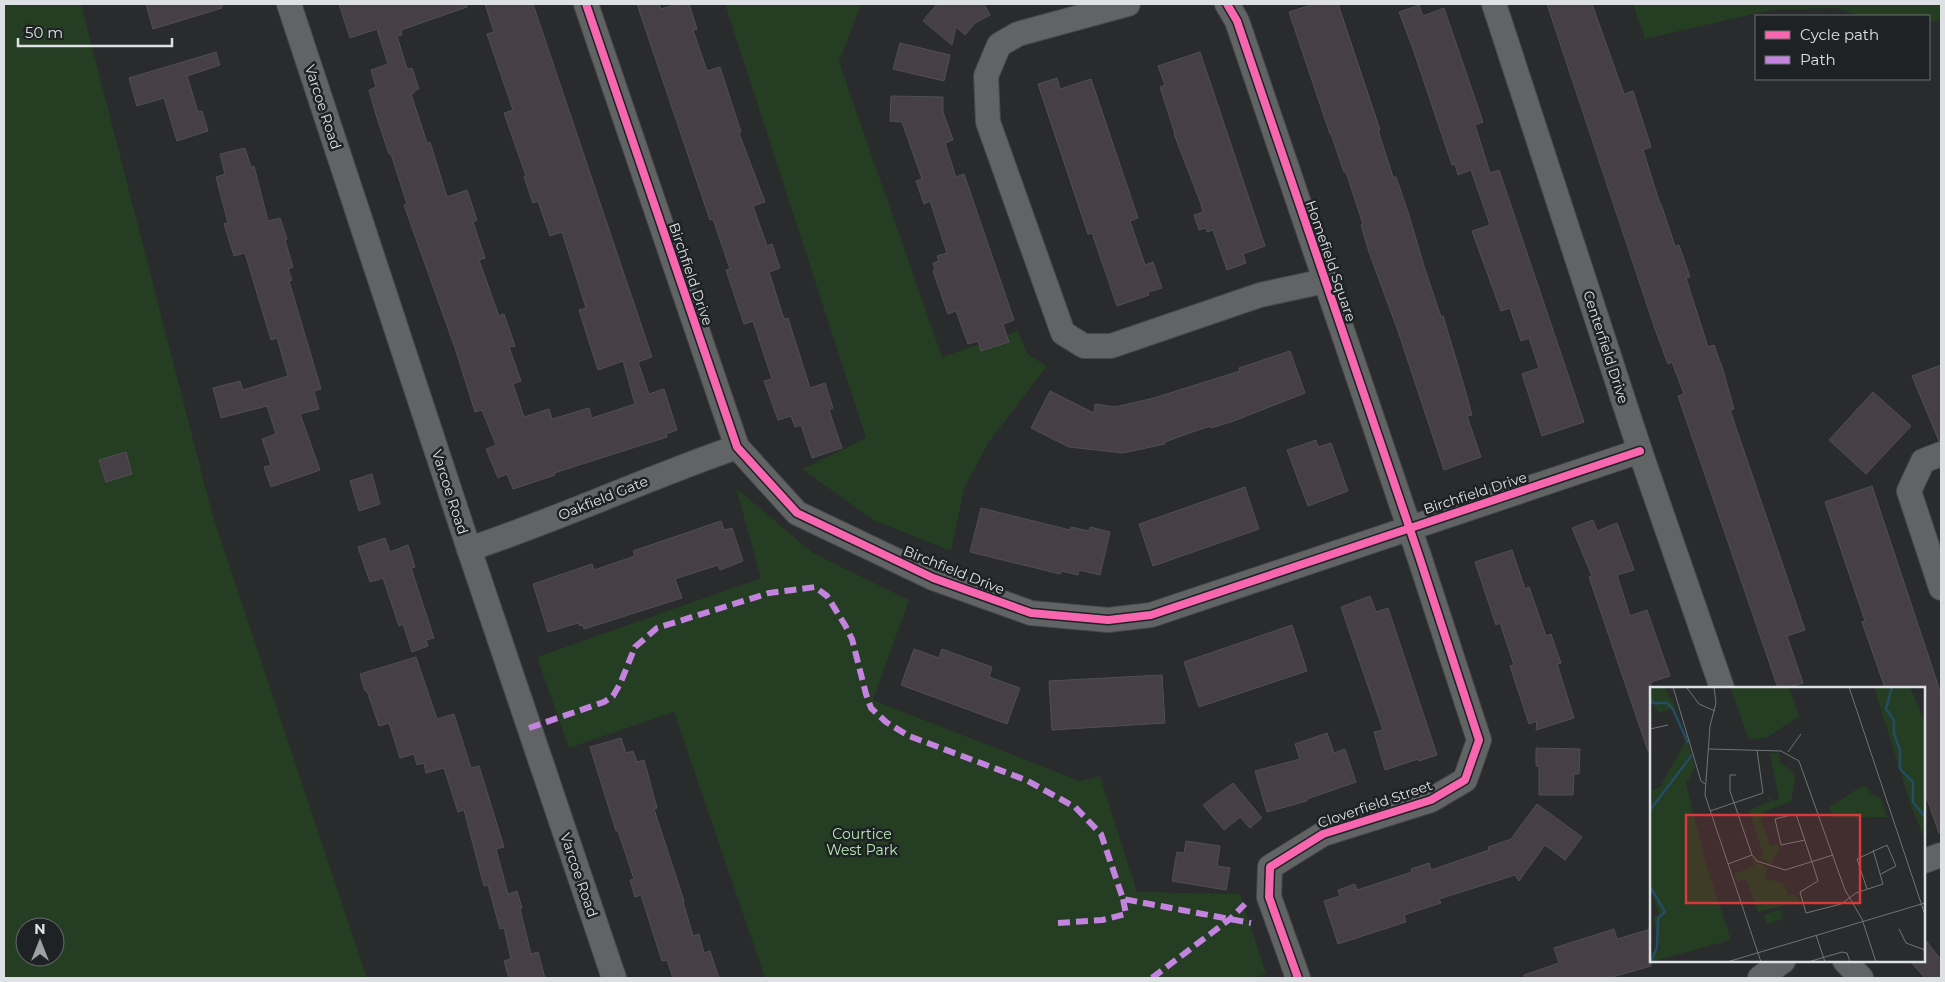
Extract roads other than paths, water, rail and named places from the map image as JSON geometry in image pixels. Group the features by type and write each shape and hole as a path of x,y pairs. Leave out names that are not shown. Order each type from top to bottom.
{"street":[{"name":"Varcoe Road","path":"289,4 469,549 614,978"},
{"name":"Birchfield Drive","path":"586,4 737,447 797,513 933,578 1030,613 1108,620 1151,615 1640,451"},
{"name":"Homefield Square","path":"1128,4 1018,34 1000,45 986,76 988,122 1063,332 1084,346 1111,346 1260,295 1325,281"},
{"name":"Homefield Square","path":"1227,4 1237,21 1409,528"},
{"name":"Centerfield Drive","path":"1494,4 1640,451 1722,687"},
{"name":"Oakfield Gate","path":"469,549 509,536 698,460 737,447"},
{"path":"1941,454 1923,461 1909,490 1941,588"},
{"name":"Cloverfield Street","path":"1298,978 1268,897 1270,866 1323,834 1431,800 1465,780 1479,740 1409,528"},
{"path":"1925,861 1941,855"},
{"path":"1760,978 1782,962"},
{"path":"1846,962 1861,978"}],"park label":[{"name":"Courtice West Park","path":"862,842"}]}
